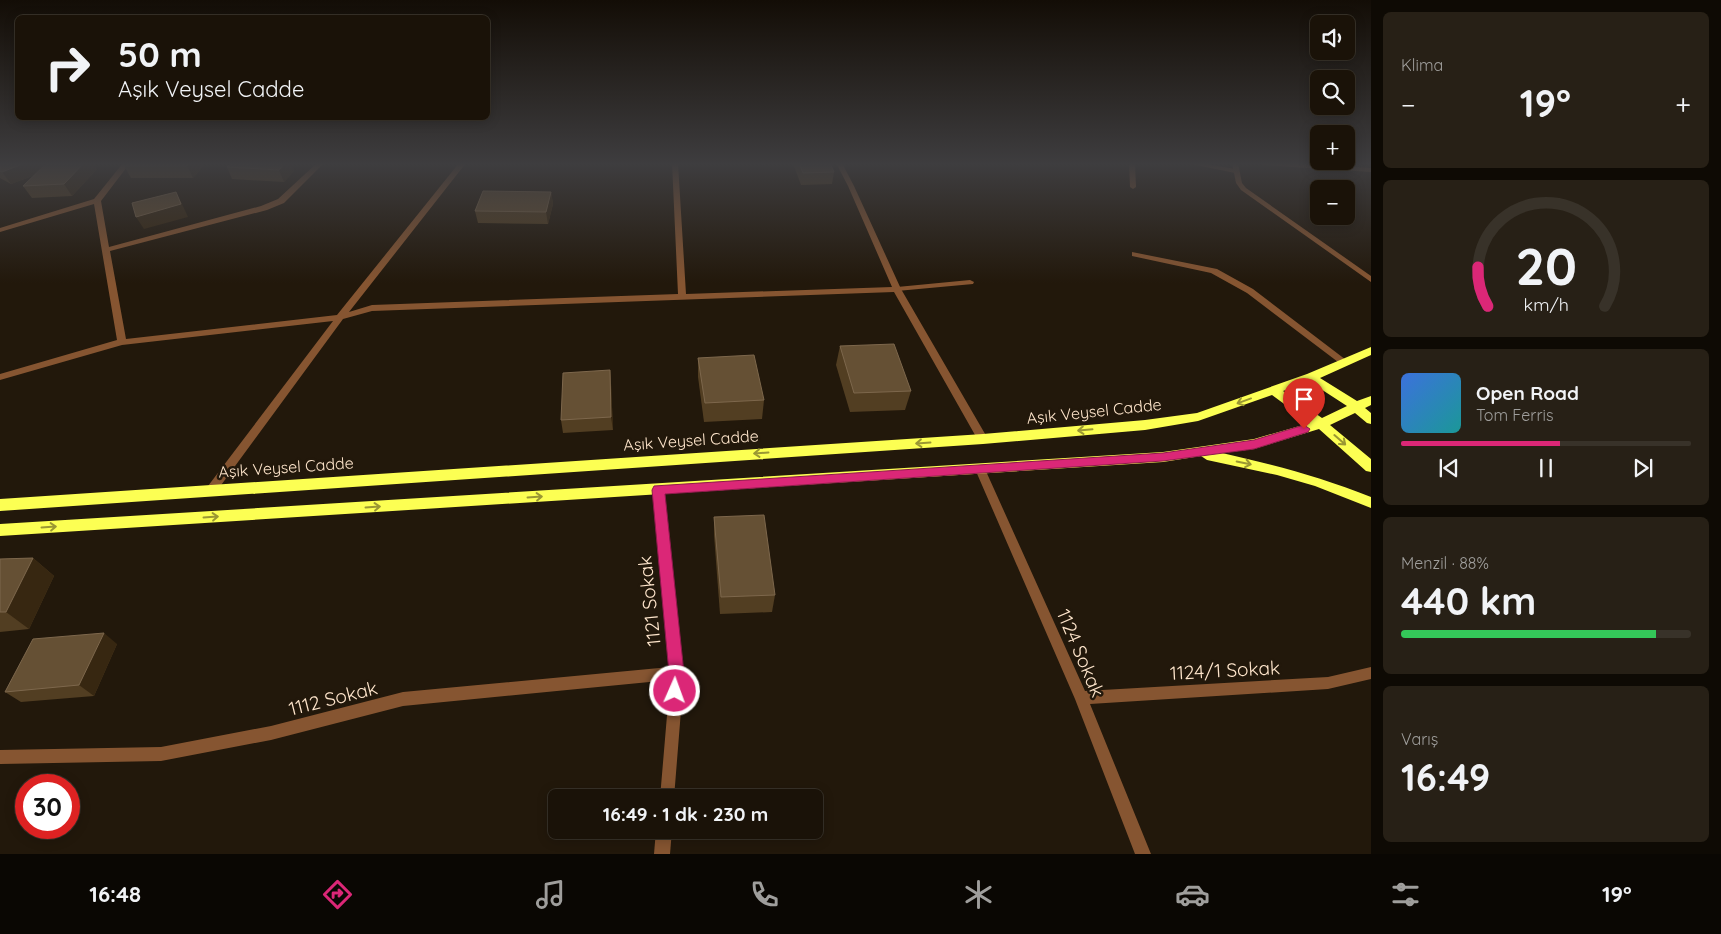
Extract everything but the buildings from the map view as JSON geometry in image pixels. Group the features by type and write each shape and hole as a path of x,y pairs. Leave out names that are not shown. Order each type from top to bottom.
{"main road":[{"name":"Aşık Veysel Cadde","path":"0,505 212,489 983,439 1144,425 1198,417 1311,377 1371,351"},
{"path":"1311,377 1357,407 1371,420"},
{"path":"1273,390 1321,424 1371,467"},
{"path":"0,530 1153,458 1254,444 1321,424 1371,400"},
{"path":"1197,453 1277,470 1318,482 1371,503"}],"street":[{"path":"0,230 91,203"},
{"path":"97,203 122,342"},
{"path":"106,250 264,208 276,203"},
{"path":"212,489 340,317 431,203"},
{"path":"677,203 682,297"},
{"path":"859,203 897,289 983,439"},
{"path":"1262,203 1371,280"},
{"path":"1135,254 1214,271 1250,291 1345,363"},
{"path":"0,377 122,342 340,317 372,308 897,289 970,282"},
{"name":"1124 Sokak","path":"980,469 1081,698 1143,854"},
{"name":"1121 Sokak","path":"658,490 677,673 668,789"},
{"name":"1112 Sokak","path":"0,757 161,754 272,733 403,699 677,673"},
{"name":"1124/1 Sokak","path":"1081,698 1328,683 1371,673"},
{"path":"662,854 663,839"}],"route":[{"path":"675,691 677,673 658,490 1163,457 1254,444 1304,429"}]}
